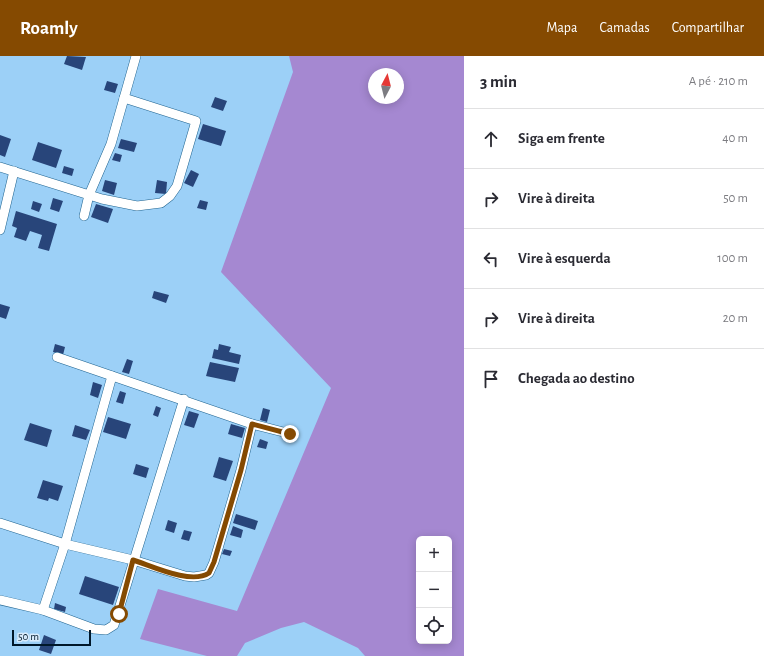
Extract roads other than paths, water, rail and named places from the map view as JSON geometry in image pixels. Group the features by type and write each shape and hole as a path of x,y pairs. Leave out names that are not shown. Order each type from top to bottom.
{"street":[{"path":"84,216 89,195 111,144 136,56"},
{"path":"0,167 89,195 137,206 161,204 170,196 177,186 196,121 124,98"},
{"path":"0,230 14,171"},
{"path":"56,356 184,399 252,424 290,434"},
{"path":"43,610 65,544 112,376"},
{"path":"0,600 43,610 94,629 111,629 119,614 133,560 184,399"},
{"path":"0,523 65,544 133,560 185,576 200,577 209,573 214,562 241,470 252,424"}]}
